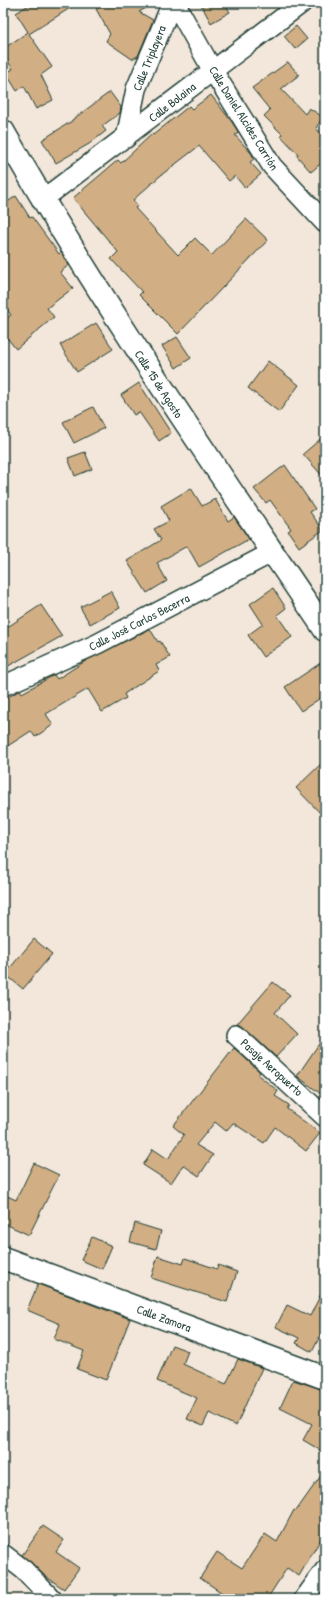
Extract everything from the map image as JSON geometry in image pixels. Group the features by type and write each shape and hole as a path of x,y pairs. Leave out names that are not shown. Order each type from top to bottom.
{"street":[{"name":"Calle Triplayera","path":"126,138 136,89 172,3"},
{"name":"Calle Daniel Alcides Carrión","path":"175,3 213,71 272,166 325,223"},
{"name":"Calle Bolaina","path":"42,200 126,138 302,3"},
{"name":"Calle 15 de Agosto","path":"3,131 42,200 157,381 325,630"},
{"name":"Calle José Carlos Becerra","path":"3,686 97,644 273,552"},
{"name":"Pasaje Aeropuerto","path":"236,1034 325,1116"},
{"name":"Calle Zamora","path":"3,1258 325,1378"},
{"path":"3,1554 24,1570 52,1599"},
{"path":"304,1599 325,1570"}],"building":[{"path":"32,3 78,3 29,34 52,67 41,75 53,100 36,109 24,86 17,91 6,73 13,69 3,54 3,49 28,32 16,13"},
{"path":"108,3 155,3 139,12 153,20 138,56 132,59 106,41 110,34 96,9"},
{"path":"200,3 224,3 230,12 211,23"},
{"path":"296,26 307,39 295,49 284,36"},
{"path":"288,62 299,75 281,89 305,114 309,108 323,117 316,128 325,138 325,160 311,172 297,156 298,154 281,136 282,134 264,116 270,110 252,88"},
{"path":"110,92 121,107 120,113 102,126 106,131 89,144 56,163 42,140 72,121"},
{"path":"211,95 239,133 235,135 252,154 254,159 250,162 261,174 245,188 235,176 229,181 199,146 160,176 133,200 138,206 135,208 178,255 195,238 212,255 246,219 268,240 178,334 139,295 142,292 111,259 118,252 73,198 118,160 121,163 152,134 153,135 189,106 192,109"},
{"path":"16,196 30,218 32,217 59,254 61,252 69,265 60,272 73,288 47,308 54,317 16,349 3,333 3,321 11,315 3,304 3,205"},
{"path":"96,323 113,349 77,372 60,345"},
{"path":"177,337 191,358 176,368 162,346"},
{"path":"268,361 299,385 279,412 248,388"},
{"path":"139,383 171,433 159,441 139,412 134,415 121,395"},
{"path":"93,407 104,428 74,443 63,422"},
{"path":"325,435 325,479 303,454"},
{"path":"85,452 92,469 75,476 68,458"},
{"path":"285,465 315,509 310,512 323,530 299,547 288,531 291,529 270,500 266,503 254,489"},
{"path":"191,488 202,506 215,499 228,521 234,517 249,539 199,567 187,546 157,563 167,581 147,593 127,561 161,540 154,529 169,521 161,506"},
{"path":"273,588 286,608 277,615 292,637 263,657 248,635 263,624 250,604"},
{"path":"111,591 120,608 90,624 80,607"},
{"path":"41,605 62,636 3,669 3,630"},
{"path":"150,629 170,657 156,665 159,671 124,694 126,698 102,712 88,689 46,714 53,725 35,737 31,731 3,749 3,700 20,690 22,693 54,675 57,679 87,660"},
{"path":"325,660 325,695 301,711 285,687"},
{"path":"325,760 325,818 296,788"},
{"path":"34,939 52,954 23,989 5,974"},
{"path":"273,982 290,995 275,1013 297,1034 276,1057 243,1027 237,1024"},
{"path":"325,1035 325,1097 297,1076"},
{"path":"234,1048 260,1072 258,1075 278,1091 275,1096 289,1105 287,1109 320,1133 306,1151 275,1127 264,1143 233,1123 226,1131 215,1122 196,1145 213,1155 199,1176 183,1165 171,1183 143,1165 153,1149 168,1159 184,1135 173,1126"},
{"path":"34,1163 59,1175 29,1235 3,1223 3,1194 16,1200"},
{"path":"135,1223 161,1231 156,1249 130,1242"},
{"path":"92,1237 112,1246 102,1269 81,1260"},
{"path":"158,1256 183,1264 185,1258 217,1269 218,1265 237,1272 227,1302 151,1278"},
{"path":"38,1284 130,1319 106,1380 77,1369 84,1351 54,1339 60,1324 27,1310"},
{"path":"325,1286 325,1326 312,1352 296,1343 299,1338 276,1327 287,1305 310,1316"},
{"path":"172,1345 188,1351 183,1364 226,1384 238,1359 262,1368 236,1426 209,1413 203,1426 187,1419 197,1398 157,1381"},
{"path":"293,1380 325,1390 325,1453 303,1440 312,1424 280,1408"},
{"path":"325,1470 325,1532 299,1576 287,1568 267,1599 231,1599 200,1578 217,1552 242,1568 265,1534 277,1542 294,1510 296,1511"},
{"path":"43,1526 64,1540 56,1552 79,1568 64,1589 45,1576 22,1555"}]}
